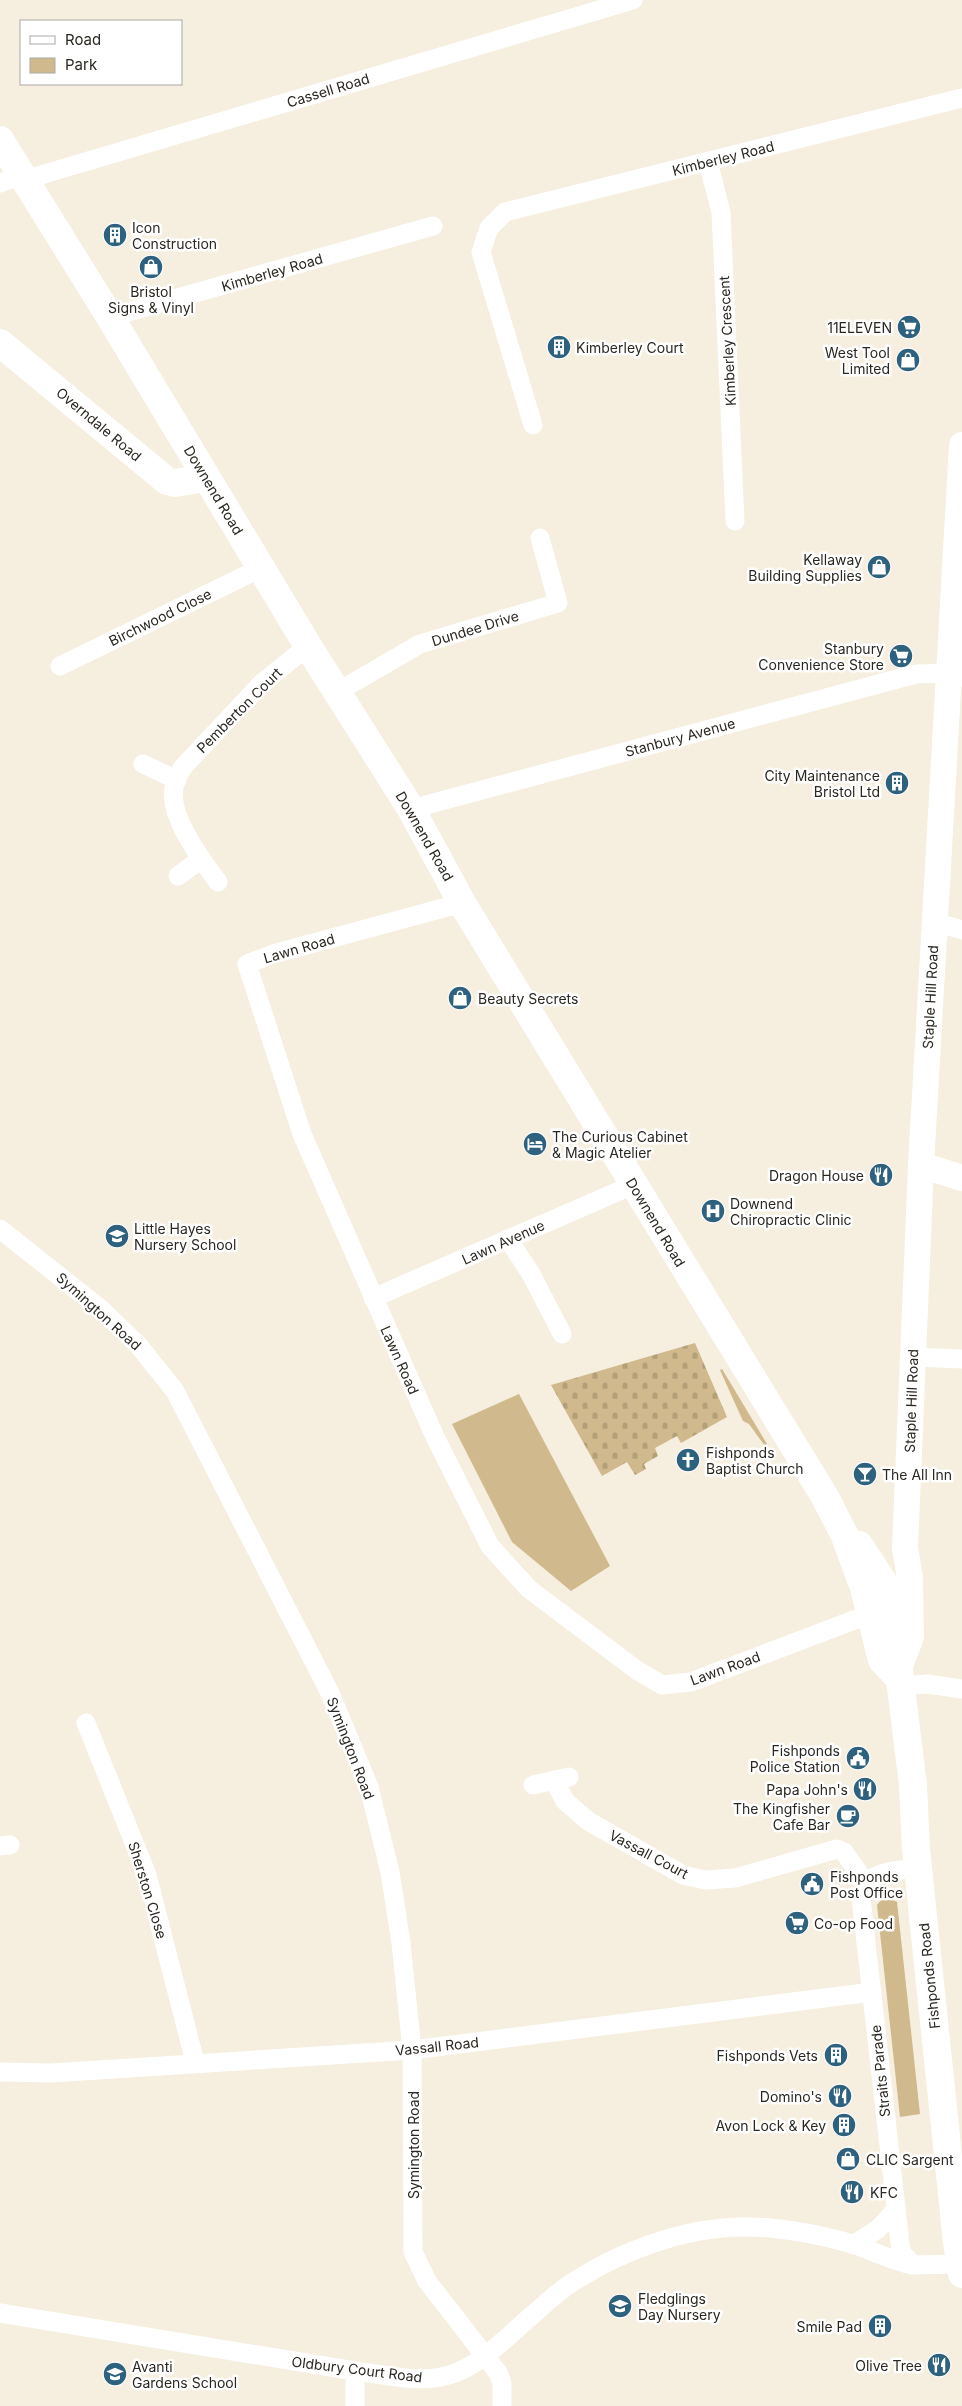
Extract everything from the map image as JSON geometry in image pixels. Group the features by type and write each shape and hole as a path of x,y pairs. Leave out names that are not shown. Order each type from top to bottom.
{"main road":[{"name":"Downend Road","path":"0,140 12,181 110,318 308,646 411,809 462,903 820,1490 844,1534 864,1588 870,1614"},
{"name":"Overndale Road","path":"0,344 167,481 175,483 206,478"},
{"name":"Staple Hill Road","path":"900,1677 911,1637 910,1578 905,1548 912,1357 935,922 956,675 962,445"},
{"path":"921,1165 962,1178"},
{"name":"Downend Road","path":"844,1534 856,1541 889,1591"},
{"name":"Staple Hill Road","path":"889,1591 905,1548"},
{"name":"Fishponds Road","path":"889,1591 913,1785 918,1868 958,2219 961,2269"},
{"path":"870,1614 882,1660 900,1677"}],"street":[{"name":"Cassell Road","path":"12,181 34,177 633,0"},
{"name":"Kimberley Road","path":"533,425 515,339 481,252 489,228 505,212 962,98"},
{"name":"Kimberley Crescent","path":"708,162 721,212 735,522"},
{"name":"Kimberley Road","path":"110,318 433,226"},
{"name":"Dundee Drive","path":"337,692 420,644 558,603 540,538"},
{"name":"Birchwood Close","path":"60,666 261,568"},
{"name":"Pemberton Court","path":"218,882 201,859 179,819 173,801 173,789 183,767 261,684 308,646"},
{"name":"Stanbury Avenue","path":"411,809 916,674 956,675"},
{"path":"143,764 177,780"},
{"path":"178,876 201,859"},
{"name":"Lawn Road","path":"462,903 273,954 247,964 302,1134 435,1437 490,1546 529,1589 638,1671 662,1686 691,1682 870,1614"},
{"path":"935,922 962,930"},
{"name":"Lawn Avenue","path":"373,1298 633,1185"},
{"name":"Symington Road","path":"0,1229 102,1310 139,1346 175,1390 330,1693 369,1787 390,1872 401,1943 412,2050 413,2252 427,2281 486,2354 499,2374 502,2384 502,2406"},
{"path":"508,1239 531,1274 562,1334"},
{"path":"912,1357 962,1359"},
{"path":"900,1677 928,1684 962,1689"},
{"name":"Sherston Close","path":"86,1723 147,1875 195,2062"},
{"name":"Vassall Court","path":"533,1785 561,1778 566,1801 588,1821 683,1875 704,1880 735,1878 837,1849 844,1852 865,1882"},
{"path":"865,1882 882,1872 918,1868"},
{"name":"Straits Parade","path":"865,1882 861,1898 901,2252 913,2265"},
{"name":"Vassall Road","path":"0,2072 50,2074 195,2062 412,2050 872,1992"},
{"path":"853,2244 878,2229 896,2209"},
{"name":"Oldbury Court Road","path":"0,2314 355,2371 402,2378 429,2378 451,2374 486,2354 572,2283 608,2262 651,2244 696,2233 740,2227 793,2230 853,2244 895,2262 913,2265"},
{"path":"913,2265 961,2269"},
{"path":"355,2371 355,2406"}],"green space":[{"path":"695,1343 727,1417 681,1443 677,1436 655,1448 658,1456 644,1464 646,1469 635,1475 627,1462 602,1476 551,1385"},
{"path":"722,1369 767,1444 765,1446 749,1424 743,1421 720,1370"},
{"path":"519,1394 610,1566 571,1591 512,1542 452,1424"},
{"path":"889,1898 897,1902 920,2114 900,2117 877,1905 882,1899"}],"place":[{"name":"Icon Construction","path":"115,235"},
{"name":"Bristol Signs & Vinyl","path":"151,267"},
{"name":"11ELEVEN","path":"909,327"},
{"name":"Kimberley Court","path":"559,347"},
{"name":"West Tool Limited","path":"908,360"},
{"name":"Kellaway Building Supplies","path":"879,567"},
{"name":"Stanbury Convenience Store","path":"901,656"},
{"name":"City Maintenance Bristol Ltd","path":"897,783"},
{"name":"Beauty Secrets","path":"460,998"},
{"name":"The Curious Cabinet & Magic Atelier","path":"535,1144"},
{"name":"Dragon House","path":"881,1175"},
{"name":"Downend Chiropractic Clinic","path":"713,1211"},
{"name":"Little Hayes Nursery School","path":"117,1236"},
{"name":"Fishponds Baptist Church","path":"688,1460"},
{"name":"The All Inn","path":"865,1474"},
{"name":"Fishponds Police Station","path":"858,1758"},
{"name":"Papa John's","path":"865,1789"},
{"name":"The Kingfisher Cafe Bar","path":"848,1816"},
{"name":"Fishponds Post Office","path":"812,1884"},
{"name":"Co-op Food","path":"797,1923"},
{"name":"Fishponds Vets","path":"836,2055"},
{"name":"Domino's","path":"840,2096"},
{"name":"Avon Lock & Key","path":"844,2125"},
{"name":"CLIC Sargent","path":"848,2159"},
{"name":"KFC","path":"852,2192"},
{"name":"Fledglings Day Nursery","path":"620,2306"},
{"name":"Smile Pad","path":"880,2326"},
{"name":"Olive Tree","path":"939,2365"},
{"name":"Avanti Gardens School","path":"115,2374"}]}
